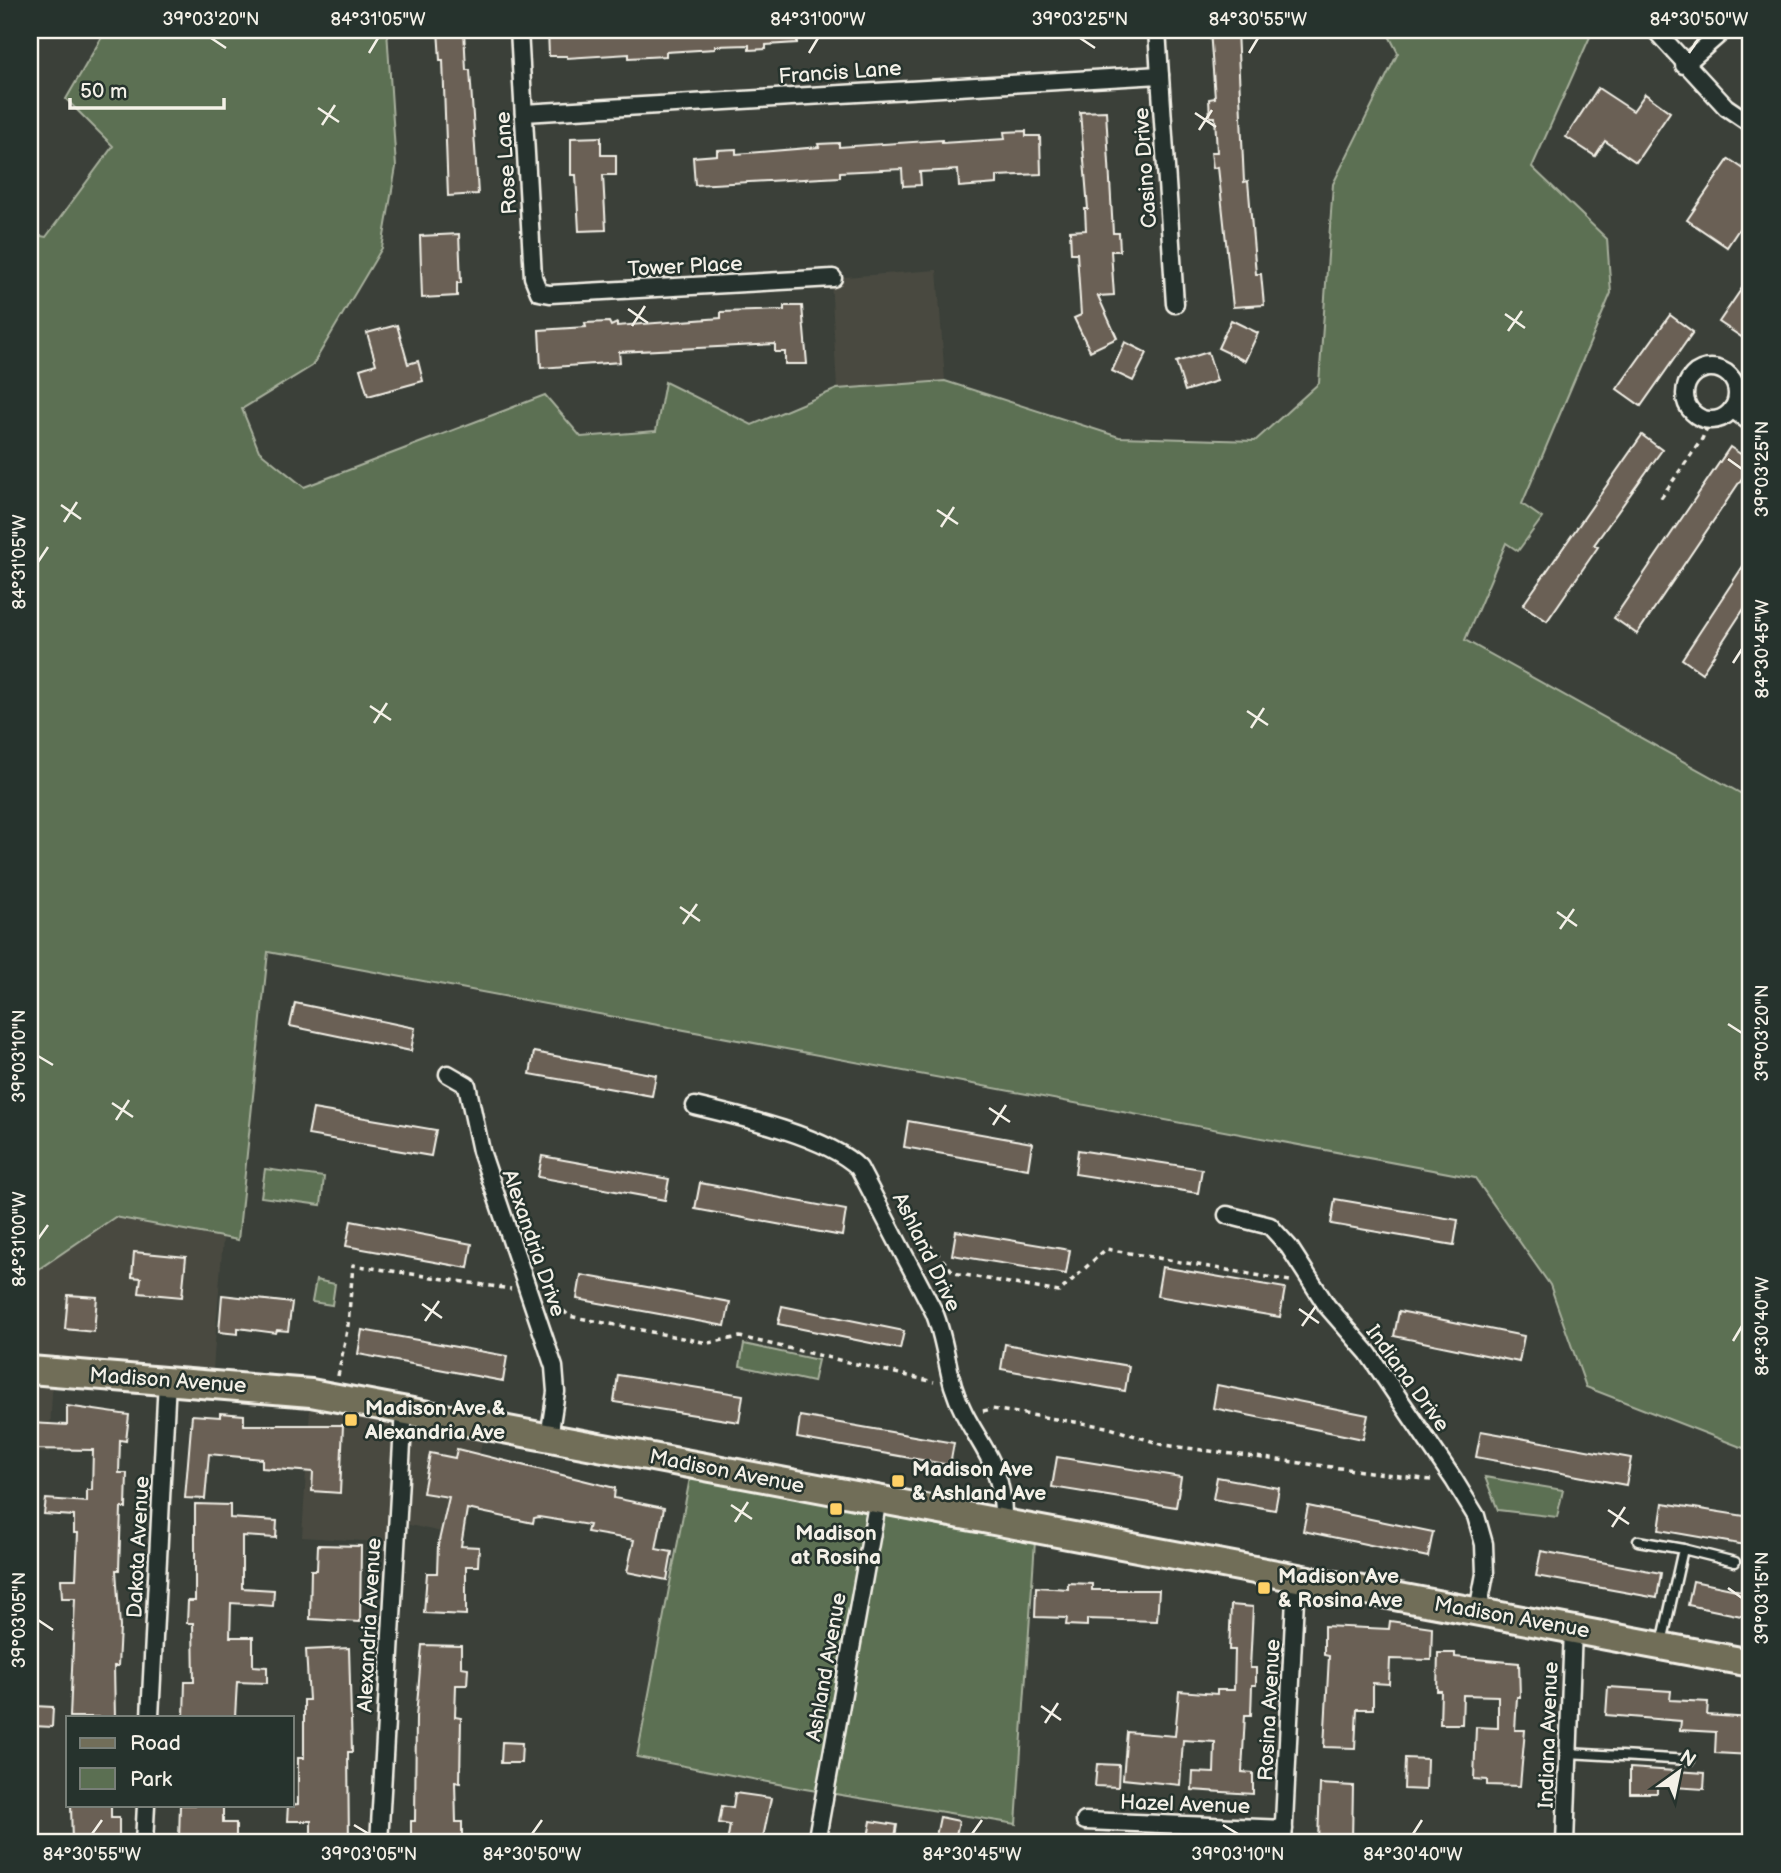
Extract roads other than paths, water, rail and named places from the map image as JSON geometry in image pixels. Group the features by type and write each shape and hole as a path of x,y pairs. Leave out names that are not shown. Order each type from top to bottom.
{"main road":[{"name":"Madison Avenue","path":"30,1370 293,1390 1751,1662"}],"street":[{"name":"Rose Lane","path":"519,30 533,277 539,292"},
{"name":"Casino Drive","path":"1157,30 1175,304"},
{"path":"1655,30 1726,107 1751,124"},
{"path":"1685,65 1724,30"},
{"name":"Francis Lane","path":"524,113 1160,75"},
{"name":"Tower Place","path":"539,292 550,294 834,278"},
{"path":"1717,369 1731,378 1737,393 1732,410 1726,416 1710,421 1694,414 1685,399 1688,383 1700,371 1717,369"},
{"path":"1732,410 1751,423"},
{"name":"Alexandria Drive","path":"448,1074 467,1084 481,1152 554,1367 556,1392 549,1437"},
{"name":"Ashland Drive","path":"695,1106 821,1144 850,1159 866,1178 944,1335 953,1386 999,1475 1004,1493 1003,1522"},
{"name":"Indiana Drive","path":"1227,1215 1270,1226 1289,1247 1327,1306 1368,1353 1454,1480 1476,1516 1484,1544 1485,1574 1478,1611"},
{"name":"Dakota Avenue","path":"150,1716 167,1380"},
{"name":"Alexandria Avenue","path":"379,1843 404,1409"},
{"name":"Ashland Avenue","path":"816,1843 878,1499"},
{"name":"Rosina Avenue","path":"1283,1836 1296,1578"},
{"name":"Indiana Avenue","path":"1565,1843 1573,1629"},
{"path":"144,1843 146,1806"},
{"name":"Hazel Avenue","path":"1084,1821 1283,1836"}],"lane":[{"path":"1638,1541 1735,1562"},
{"path":"1661,1646 1683,1549"},
{"path":"1568,1753 1690,1760"}],"place":[{"name":"Madison Ave & Alexandria Ave","path":"351,1420"},
{"name":"Madison Ave & Ashland Ave","path":"898,1481"},
{"name":"Madison at Rosina","path":"836,1509"},
{"name":"Madison Ave & Rosina Ave","path":"1264,1588"}]}
